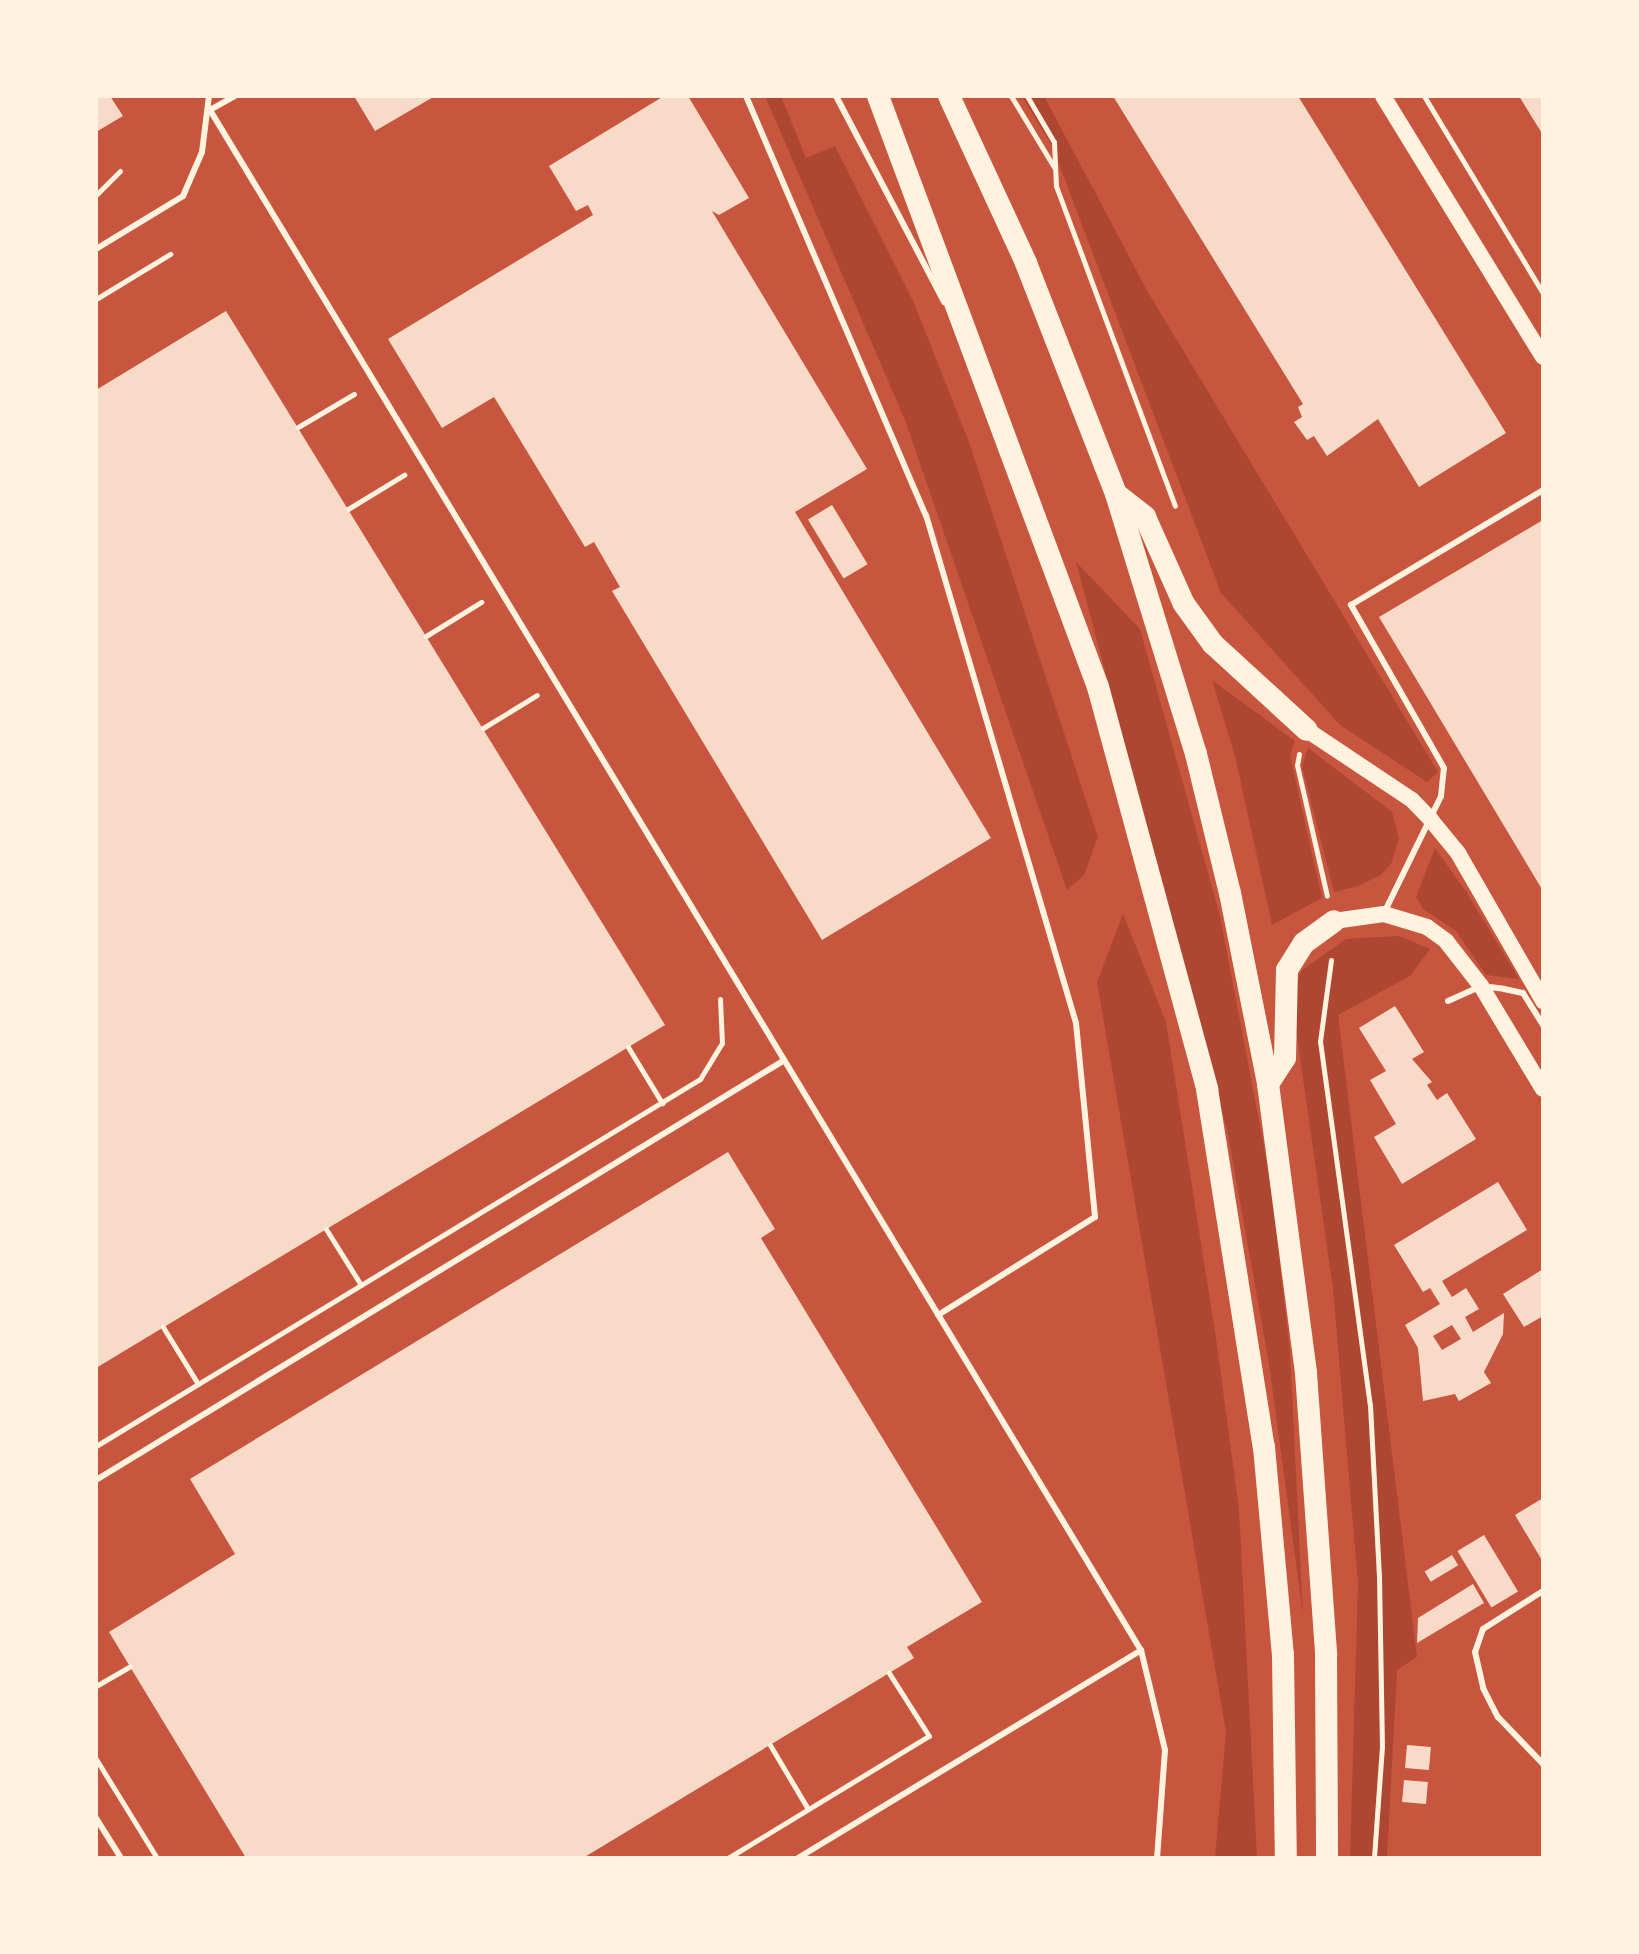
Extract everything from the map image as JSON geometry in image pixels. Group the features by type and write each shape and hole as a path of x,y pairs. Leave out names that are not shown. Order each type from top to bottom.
{"highway":[{"path":"878,96 990,389 1098,687 1207,1089 1264,1447 1283,1655 1286,1858"},
{"path":"949,96 1026,263 1116,494 1196,754 1268,1084 1300,1311 1317,1505 1326,1655 1327,1858"},
{"path":"1116,494 1145,517 1184,604 1213,644 1304,738"},
{"path":"1268,1084 1285,1058 1287,970 1304,943 1334,921"}],"main road":[{"path":"1383,96 1543,357"},
{"path":"1304,738 1412,800 1431,820 1472,876 1543,1001"},
{"path":"1334,921 1384,914 1427,927 1460,955 1543,1089"}],"lane":[{"path":"96,249 183,196 202,152 210,110 209,96"},
{"path":"210,110 235,96"},
{"path":"746,96 926,515 1076,1023 1095,1217 938,1315"},
{"path":"836,96 990,389"},
{"path":"210,110 649,829 783,1061 1141,1650 1165,1750 1157,1858"},
{"path":"1384,914 1441,796 1444,768 1351,605 1543,490"},
{"path":"1448,1001 1481,986 1523,993 1543,1025"},
{"path":"96,1480 783,1061"},
{"path":"1543,1591 1483,1629 1475,1652 1483,1688 1498,1717 1543,1764"},
{"path":"798,1858 1141,1650"},
{"path":"96,1818 121,1858"}],"path":[{"path":"1011,96 1054,167"},
{"path":"1027,96 1054,142 1056,186 1179,519"},
{"path":"1424,96 1543,293"},
{"path":"96,195 120,171"},
{"path":"96,299 170,254"},
{"path":"346,381 362,407"},
{"path":"298,427 354,394"},
{"path":"395,462 411,488"},
{"path":"348,509 404,475"},
{"path":"474,590 489,616"},
{"path":"426,636 481,602"},
{"path":"529,681 545,708"},
{"path":"483,728 537,695"},
{"path":"1304,738 1297,765 1327,896"},
{"path":"1333,952 1325,979 1320,1041 1370,1405 1382,1746 1374,1858"},
{"path":"96,1446 700,1079 715,1061 724,1020 716,990"},
{"path":"628,1047 662,1103"},
{"path":"326,1229 361,1285"},
{"path":"163,1327 198,1384"},
{"path":"96,1686 130,1666"},
{"path":"728,1858 929,1736 889,1673"},
{"path":"770,1745 808,1809"},
{"path":"96,1759 157,1858"}],"shaded area":[{"path":"765,96 781,96 806,158 835,146 914,303 970,445 1098,837 1084,875 1067,890 905,420"},
{"path":"1022,96 1044,96 1149,294 1438,772 1427,782 1340,725 1221,593 1053,148"},
{"path":"1076,562 1140,629 1220,916 1271,1184 1290,1352 1303,1615 1269,1364 1228,1134"},
{"path":"1212,680 1295,741 1290,755 1322,898 1272,925 1235,756"},
{"path":"1308,748 1392,812 1399,838 1391,864 1381,875 1358,886 1334,892 1302,766"},
{"path":"1435,848 1467,893 1519,979 1486,975 1456,931 1423,909 1416,897"},
{"path":"1123,914 1166,1022 1216,1338 1239,1509 1257,1858 1215,1858 1226,1732 1097,982"},
{"path":"1399,936 1430,949 1410,976 1338,1015 1417,1657 1397,1670 1387,1858 1350,1858 1358,1583 1333,1289 1291,994 1302,970 1346,939"}],"building":[{"path":"96,96 110,96 123,116 96,132"},
{"path":"354,96 435,96 375,131"},
{"path":"664,96 688,96 749,198 719,215 712,211 867,469 795,512 991,838 822,940 612,591 620,587 594,542 585,547 494,397 442,428 388,339 593,215 588,205 576,211 549,166"},
{"path":"1113,96 1298,96 1506,433 1419,487 1378,419 1327,456 1314,436 1307,440 1294,422 1302,417 1298,407 1303,404"},
{"path":"1519,96 1543,96 1543,135"},
{"path":"226,311 665,1025 96,1368 96,390"},
{"path":"832,505 868,564 844,579 808,519"},
{"path":"1543,520 1543,891 1379,617"},
{"path":"1395,1006 1424,1052 1412,1059 1432,1082 1427,1085 1437,1100 1447,1093 1476,1139 1402,1184 1374,1137 1396,1124 1370,1080 1386,1071 1359,1028"},
{"path":"728,1152 775,1229 761,1238 982,1602 907,1647 914,1658 583,1858 246,1858 109,1632 235,1554 190,1479"},
{"path":"1498,1182 1527,1230 1442,1281 1452,1297 1466,1288 1479,1309 1465,1317 1473,1332 1504,1313 1503,1334 1484,1372 1491,1383 1459,1401 1455,1394 1423,1401 1418,1348 1405,1325 1440,1304 1430,1288 1423,1292 1394,1245","holes":["1452,1325 1461,1339 1442,1350 1433,1336"]},
{"path":"1543,1269 1543,1316 1524,1327 1503,1294"},
{"path":"1543,1498 1543,1562 1515,1515"},
{"path":"1484,1535 1518,1592 1491,1608 1457,1551"},
{"path":"1452,1555 1458,1565 1431,1582 1425,1571"},
{"path":"1473,1584 1484,1603 1417,1643 1418,1618"},
{"path":"1407,1745 1431,1747 1429,1770 1405,1768"},
{"path":"1404,1780 1428,1782 1426,1804 1402,1802"}]}
